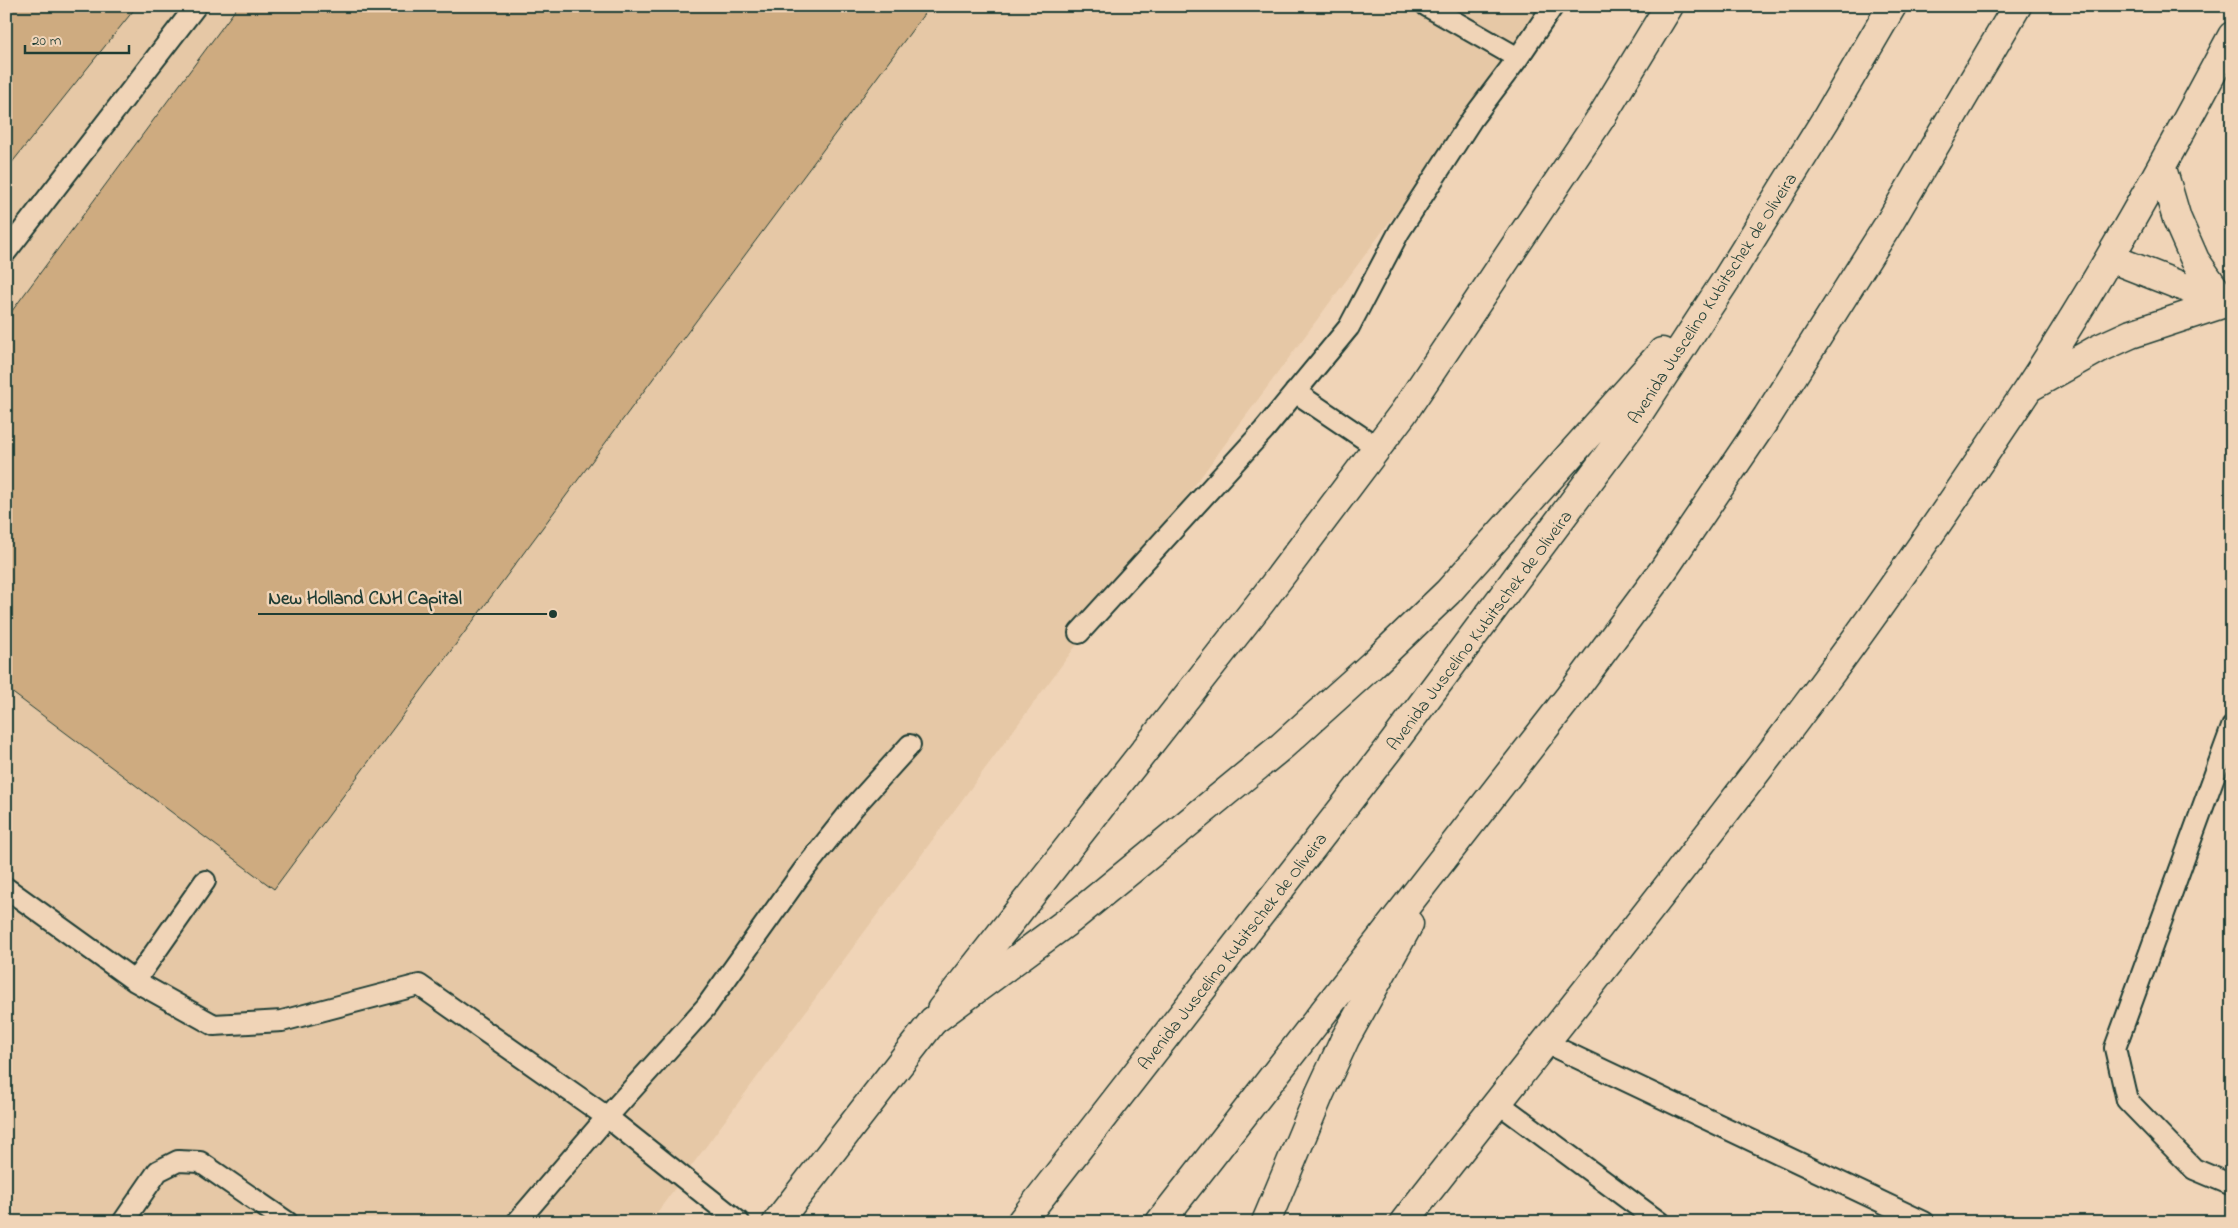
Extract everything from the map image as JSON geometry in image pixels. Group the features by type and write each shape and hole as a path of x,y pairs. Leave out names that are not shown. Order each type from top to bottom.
{"main road":[{"path":"777,1222 1255,610 1378,448 1524,235 1602,116 1669,6"},
{"name":"Avenida Juscelino Kubitschek de Oliveira","path":"1021,1222 1388,750 1633,422 1726,280 1826,119 1892,6"},
{"path":"1160,1222 1569,697 1664,570 1890,222 2017,6"},
{"path":"1404,1222 1809,703 1914,555 2029,388 2110,258 2162,168 2232,36"},
{"path":"2162,168 2177,219 2195,260 2228,305"},
{"path":"2110,258 2228,305"},
{"path":"933,1021 1086,906 1282,746 1372,665 1448,592 1726,280"},
{"path":"2029,388 2098,349 2131,334 2228,305"},
{"path":"1266,1222 1320,1093 1345,1039 1450,850"}],"lane":[{"path":"6,252 196,6"},
{"path":"1426,6 1518,58"},
{"path":"1078,633 1264,430 1349,327 1399,232 1472,119 1518,58 1553,6"},
{"path":"1295,392 1378,448"},
{"path":"2232,727 2116,1048 2128,1100 2194,1169 2232,1185"},
{"path":"517,1222 607,1117 706,1007 803,871 853,808 910,745"},
{"path":"135,982 205,882"},
{"path":"6,888 135,982 214,1025 282,1021 419,985 607,1117 739,1222"},
{"path":"1544,1042 1924,1222"},
{"path":"1497,1102 1659,1222"},
{"path":"123,1222 158,1171 178,1161 200,1162 287,1222"}],"shaded area":[{"path":"6,6 1549,6 650,1222 6,1222"},
{"path":"2232,163 2232,222 2227,216 2226,175"}],"building":[{"path":"6,6 137,6 6,170"},
{"path":"238,6 930,6 274,889 6,688 6,319"}],"place":[{"name":"New Holland CNH Capital","path":"553,614"}]}
